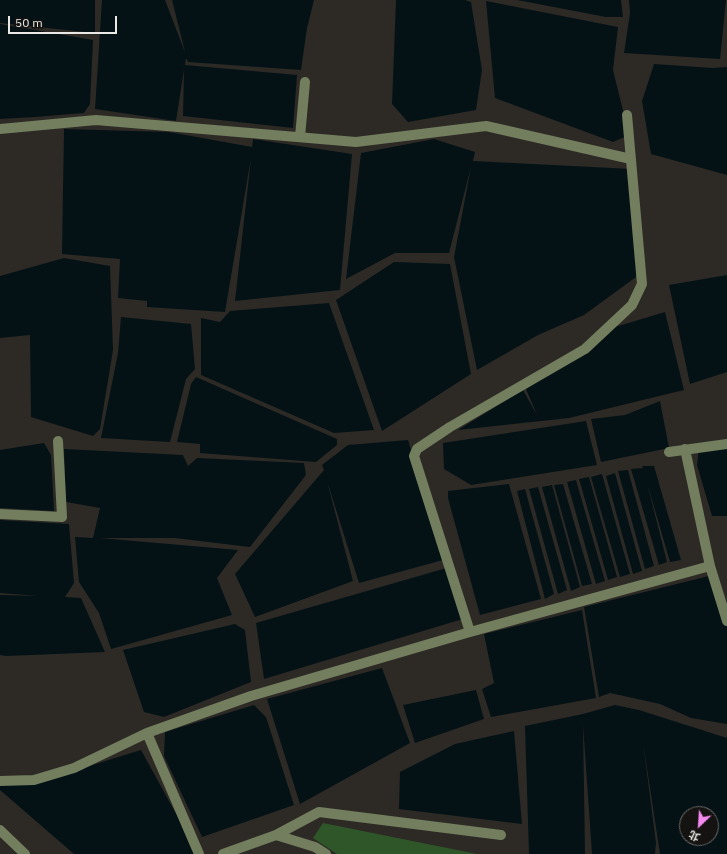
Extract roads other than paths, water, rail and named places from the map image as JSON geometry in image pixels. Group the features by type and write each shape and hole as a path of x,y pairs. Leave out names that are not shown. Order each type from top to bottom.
{"street":[{"path":"300,137 305,82"},
{"path":"470,632 414,456 416,449 450,427 585,349 632,305 642,284 627,115"},
{"path":"0,129 96,120 356,142 486,126 631,159"},
{"path":"0,514 62,517 58,440"},
{"path":"669,452 727,444"},
{"path":"685,449 710,566 727,621"},
{"path":"0,781 34,780 74,768 147,733 251,696 470,632 710,566"},
{"path":"147,733 199,854"},
{"path":"223,854 276,835 320,812 501,835"},
{"path":"0,830 25,854"},
{"path":"276,835 315,847 326,854"}]}
